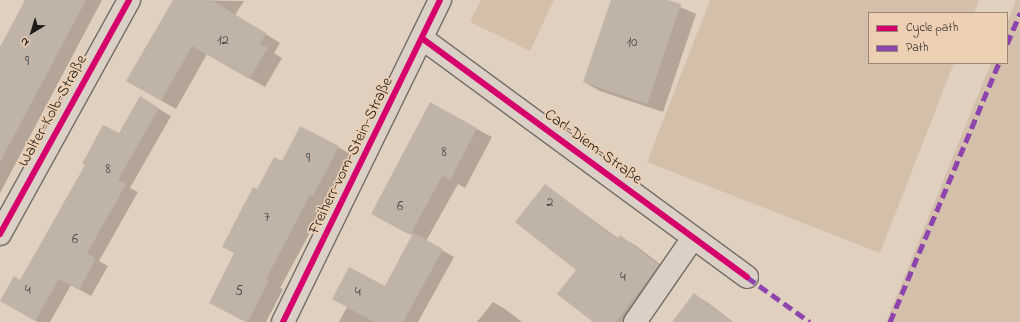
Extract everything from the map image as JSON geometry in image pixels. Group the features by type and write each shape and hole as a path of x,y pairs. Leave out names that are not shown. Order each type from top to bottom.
{"street":[{"name":"Walter-Kolb-Straße","path":"0,234 129,0"},
{"name":"Freiherr-vom-Stein-Straße","path":"283,322 423,39 440,0"},
{"name":"Carl-Diem-Straße","path":"423,39 747,277"},
{"path":"634,322 693,238"}],"shaded area":[{"path":"481,0 554,0 530,51 470,22"},
{"path":"710,0 979,0 974,12 868,12 868,64 954,64 880,253 647,162"},
{"path":"1016,0 1020,0 1020,322 886,322 991,64 1008,64 1008,20"}],"building":[{"path":"25,0 86,0 0,162 0,47"},
{"path":"173,0 211,0 266,33 260,44 268,48 249,79 192,46 161,101 126,81"},
{"path":"611,0 668,0 681,4 647,104 583,82"},
{"path":"140,96 159,108 118,180 126,184 87,253 96,258 79,290 59,279 35,321 0,301 14,276 20,280 85,165 82,164 103,125 119,133"},
{"path":"430,102 477,128 450,180 442,176 410,235 371,214"},
{"path":"300,126 339,146 313,196 310,195 266,279 269,280 248,322 246,322 209,303 234,253 222,247 253,187 257,189 274,157 282,161"},
{"path":"545,184 617,239 620,235 659,265 616,322 593,322 557,294 576,270 515,222"},
{"path":"413,233 443,249 403,322 374,322 332,299 349,267 385,286"},
{"path":"694,293 732,322 672,322"}],"marked path":[{"path":"1008,42 1020,13"},
{"path":"890,322 999,64"},
{"path":"747,277 810,322"}],"cycle path":[{"path":"0,234 129,0"},
{"path":"283,322 440,0"},
{"path":"423,39 747,277"}]}
